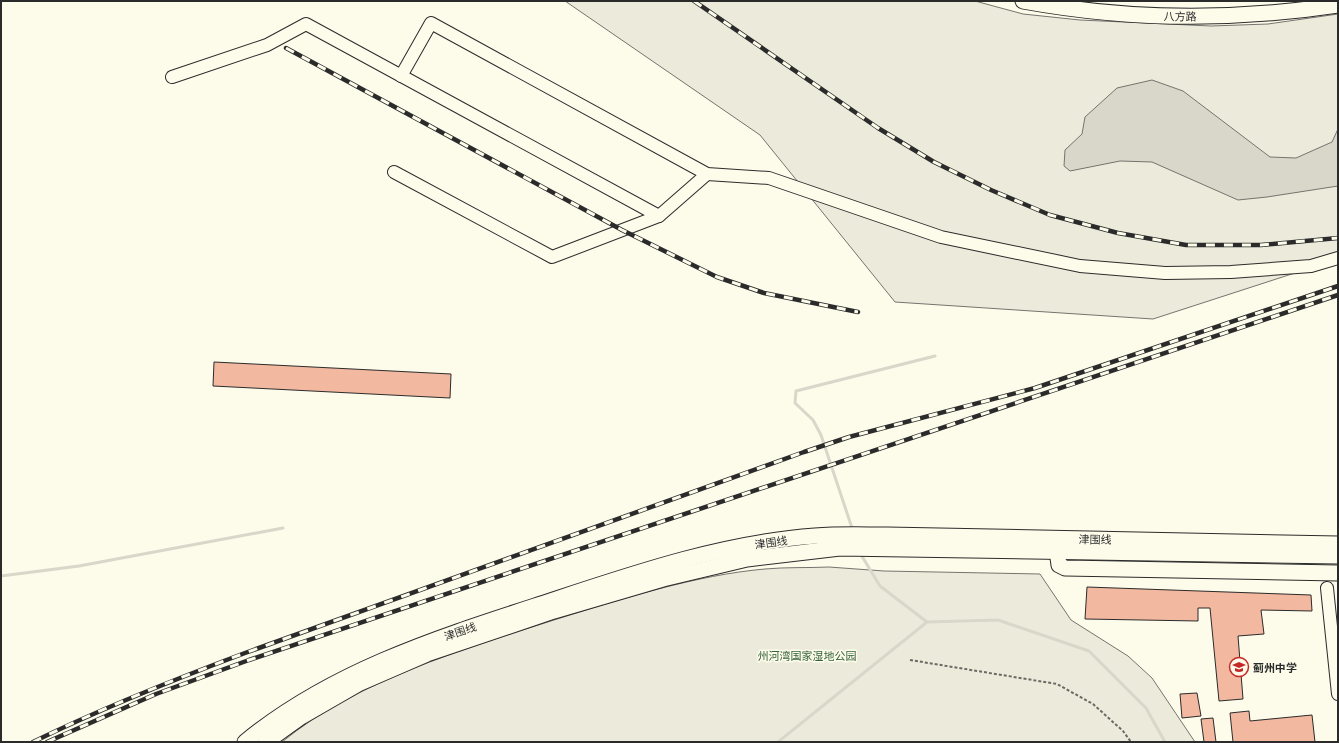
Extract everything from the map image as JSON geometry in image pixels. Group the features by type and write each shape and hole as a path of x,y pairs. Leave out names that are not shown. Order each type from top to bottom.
{"main road":[{"name":"八方路","path":"1022,1 1071,9 1110,13 1183,16 1268,13 1338,4"},
{"name":"津围线","path":"266,742 301,717 360,683 427,654 513,624 706,568 838,542"},
{"name":"津围线","path":"245,742 292,707 345,677 422,644 518,611 662,566 723,550 764,543 838,542 1338,544"},
{"name":"津围线","path":"867,542 1057,551 1338,556"},
{"path":"1057,551 1059,565 1064,568 1338,573"}],"street":[{"path":"401,76 431,23 707,174 769,178 941,237 1080,266 1165,273 1231,272 1311,266 1338,258"},
{"path":"172,77 267,45 306,24 659,216"},
{"path":"394,172 552,256 659,216 707,174"},
{"path":"1327,588 1338,694"}],"path":[{"path":"910,660 1057,684 1093,704 1123,732 1131,742"}],"green space":[{"path":"565,1 975,1 1023,14 1080,20 1211,26 1268,24 1338,14 1338,259 1153,319 895,302 760,135"},
{"name":"州河湾国家湿地公园","path":"829,567 884,571 1040,574 1071,620 1128,656 1152,678 1195,742 282,742 311,720 343,701 377,684 448,655 554,620 686,582 739,572 765,569"}],"shaded area":[{"path":"1152,80 1183,91 1270,157 1296,158 1332,142 1338,129 1338,186 1238,200 1152,162 1120,161 1070,171 1064,166 1065,150 1082,134 1085,117 1117,88"}],"building":[{"path":"214,362 451,374 450,398 213,386"},
{"path":"1087,587 1311,595 1312,611 1261,610 1264,634 1238,636 1243,699 1219,701 1210,608 1198,608 1198,621 1085,619"},
{"path":"1197,693 1201,716 1182,718 1180,694"},
{"path":"1249,711 1250,721 1312,715 1315,742 1233,742 1230,713"},
{"path":"1213,718 1216,742 1204,742 1201,719"}],"waterway":[{"path":"853,531 821,435 813,420 795,403 796,391 935,356"},
{"path":"1,576 79,566 283,528"},
{"path":"860,553 880,586 927,622"},
{"path":"778,742 927,622 998,620 1089,651 1146,708 1165,742"}],"railway":[{"path":"694,1 878,128 934,162 991,190 1050,215 1118,233 1186,245 1261,245 1338,238"},
{"path":"286,48 622,230 717,277 764,293 858,312"},
{"path":"33,742 138,695 245,653 804,452 849,437 1035,388 1338,286"},
{"path":"47,742 156,694 249,660 1338,295"}],"place":[{"name":"蓟州中学","path":"1239,667"}]}
